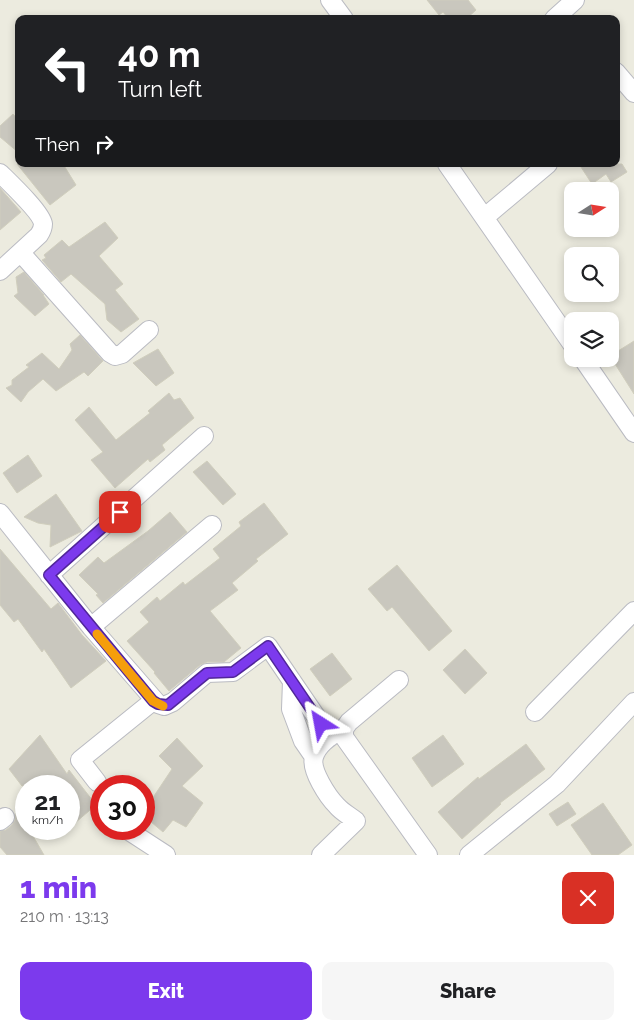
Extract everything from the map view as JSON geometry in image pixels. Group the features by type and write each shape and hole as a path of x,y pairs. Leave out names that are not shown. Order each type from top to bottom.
{"street":[{"path":"330,0 341,15"},
{"path":"620,77 634,93"},
{"path":"449,167 564,332"},
{"path":"485,217 544,167"},
{"path":"0,172 39,214 43,224 39,235 0,271"},
{"path":"21,253 115,356 122,354 149,330"},
{"path":"589,367 632,424"},
{"path":"49,575 204,436"},
{"path":"0,513 91,627 153,701 158,704 168,705 207,673 233,672 268,646 292,681 337,733 344,737 428,855"},
{"path":"91,627 212,526"},
{"path":"535,712 634,611"},
{"path":"314,758 323,743 399,680"},
{"path":"292,681 291,709 303,741 314,758 315,770 321,784 337,807 356,821 321,855"},
{"path":"92,775 80,760 153,701"},
{"path":"469,855 557,784 634,702"},
{"path":"143,840 166,855"}],"building":[{"path":"427,0 468,0 476,10 470,15 446,15 443,12 439,15"},
{"path":"13,114 15,116 15,150 0,137 0,126"},
{"path":"620,164 622,164 627,172 611,182 606,174 595,182 591,182 581,167 620,167"},
{"path":"19,167 65,167 76,185 50,205"},
{"path":"0,188 21,212 0,230"},
{"path":"105,222 118,238 99,256 123,284 115,290 139,319 121,332 107,320 105,304 71,274 61,282 42,260 46,258 44,255 62,240 69,247"},
{"path":"24,272 44,295 49,304 35,316 14,296 18,293 16,277"},
{"path":"80,335 103,361 88,376 84,372 56,391 43,379 28,392 21,402 6,388 12,385 12,380 29,367 26,365 42,353 59,369 72,350 70,344"},
{"path":"634,341 634,394 617,367 619,367 619,350"},
{"path":"158,349 174,373 156,386 133,363"},
{"path":"169,393 174,400 180,398 194,418 162,445 165,450 150,462 148,459 115,488 91,460 103,452 75,420 89,407 116,440 150,413 148,411"},
{"path":"28,455 42,476 17,493 3,473"},
{"path":"207,461 236,494 223,505 193,472"},
{"path":"56,494 82,531 50,547 51,525 38,523 24,517"},
{"path":"264,503 288,534 256,559 258,561 232,583 238,590 210,611 241,648 224,662 207,662 200,665 169,691 155,672 127,641 149,622 140,612 157,597 160,601 183,582 185,585 220,558 213,549 241,526 239,522"},
{"path":"170,512 187,532 103,603 96,595 98,594 79,575 98,557 104,563 148,531"},
{"path":"0,549 51,609 58,603 82,635 106,661 71,688 44,649 42,652 18,619 14,622 0,605"},
{"path":"397,565 452,631 429,651 392,607 387,611 368,589"},
{"path":"465,649 487,673 465,694 443,670"},
{"path":"332,653 352,679 330,696 310,669"},
{"path":"40,735 67,774 69,770 73,775 15,775 15,777 9,769"},
{"path":"443,735 464,764 432,787 412,758"},
{"path":"177,738 203,766 182,786 203,803 186,827 173,820 163,832 155,825 155,794 172,769 159,756"},
{"path":"526,744 545,769 500,803 462,839 438,812 478,777 479,779"},
{"path":"80,784 90,797 90,810 80,819"},
{"path":"568,802 576,814 557,826 549,814"},
{"path":"603,803 632,845 618,855 592,855 571,825"},
{"path":"15,820 15,840 35,840 44,855 7,855 0,847 0,831 6,830"}],"slow traffic":[{"path":"97,634 153,701 163,706"}],"route":[{"path":"120,512 49,575 153,701 164,706 168,705 207,673 233,672 268,646 321,724"}]}
